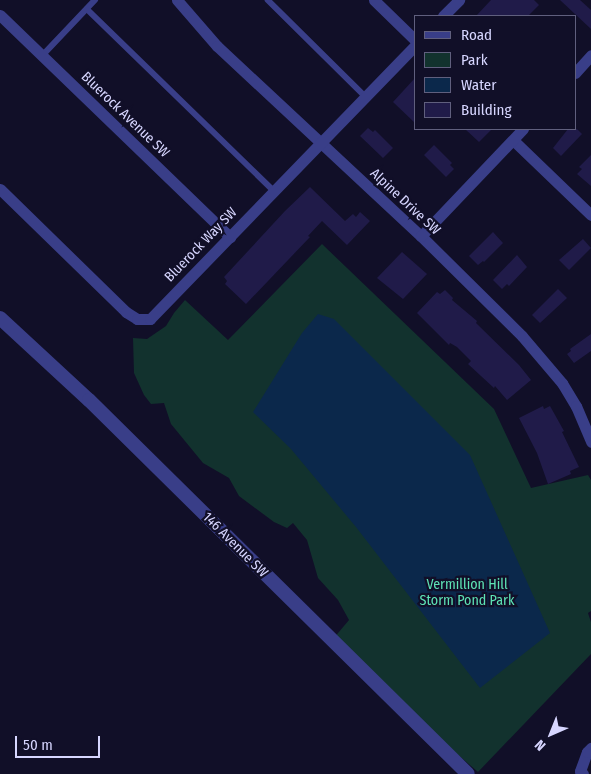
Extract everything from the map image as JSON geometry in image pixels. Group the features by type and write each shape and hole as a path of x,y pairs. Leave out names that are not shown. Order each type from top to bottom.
{"street":[{"name":"Alpine Drive SW","path":"177,0 217,46 420,236 547,364 576,406 591,442"},
{"path":"374,0 414,39"},
{"path":"444,15 459,0"},
{"name":"Bluerock Avenue SW","path":"0,15 230,237"},
{"name":"Bluerock Way SW","path":"0,189 126,312 144,321 155,314 414,47"},
{"path":"576,72 591,55"},
{"path":"420,236 522,130"},
{"path":"513,140 591,215"},
{"name":"146 Avenue SW","path":"0,318 89,400 468,774"},
{"path":"583,774 580,772 586,752 591,748"}],"lane":[{"path":"42,56 95,0"},
{"path":"268,0 366,97"},
{"path":"87,9 274,191"}],"green space":[{"name":"Vermillion Hill Storm Pond Park","path":"322,244 494,409 531,488 588,475 591,480 591,611 588,613 591,622 591,654 478,772 434,734 333,639 349,620 338,600 318,578 307,540 293,523 287,528 274,522 239,496 229,478 203,463 171,424 164,403 151,404 144,395 134,373 133,338 147,339 166,326 185,300 228,340"}],"water":[{"path":"318,314 334,319 470,455 550,633 480,688 356,527 291,449 253,412 302,333"}],"building":[{"path":"491,0 534,0 539,5 529,15 477,15"},
{"path":"560,0 580,0 591,10 591,29"},
{"path":"414,79 414,122 393,102"},
{"path":"368,128 373,132 375,130 393,148 383,158 360,136"},
{"path":"577,129 582,134 561,156 553,148 567,130"},
{"path":"466,130 491,130 479,142"},
{"path":"434,145 452,163 450,165 454,169 446,177 424,155"},
{"path":"591,155 591,186 577,174 582,169 579,167"},
{"path":"310,187 345,221 353,214 356,217 360,212 370,221 347,245 322,221 308,236 310,237 246,304 225,284 227,281 224,277"},
{"path":"493,232 503,243 484,262 478,265 469,256"},
{"path":"583,239 591,248 569,270 559,260"},
{"path":"402,252 427,274 403,299 377,278"},
{"path":"517,255 527,267 509,286 507,284 502,289 493,280"},
{"path":"558,289 567,298 540,323 532,315"},
{"path":"445,290 453,298 452,300 477,321 476,323 519,365 531,380 507,400 495,386 494,388 468,364 471,361 457,347 450,343 449,345 417,313 437,292 440,294"},
{"path":"591,334 591,351 574,363 567,354 571,351 570,349"},
{"path":"543,406 544,409 550,406 564,431 562,432 579,467 570,471 571,474 548,484 537,453 519,418"}]}
